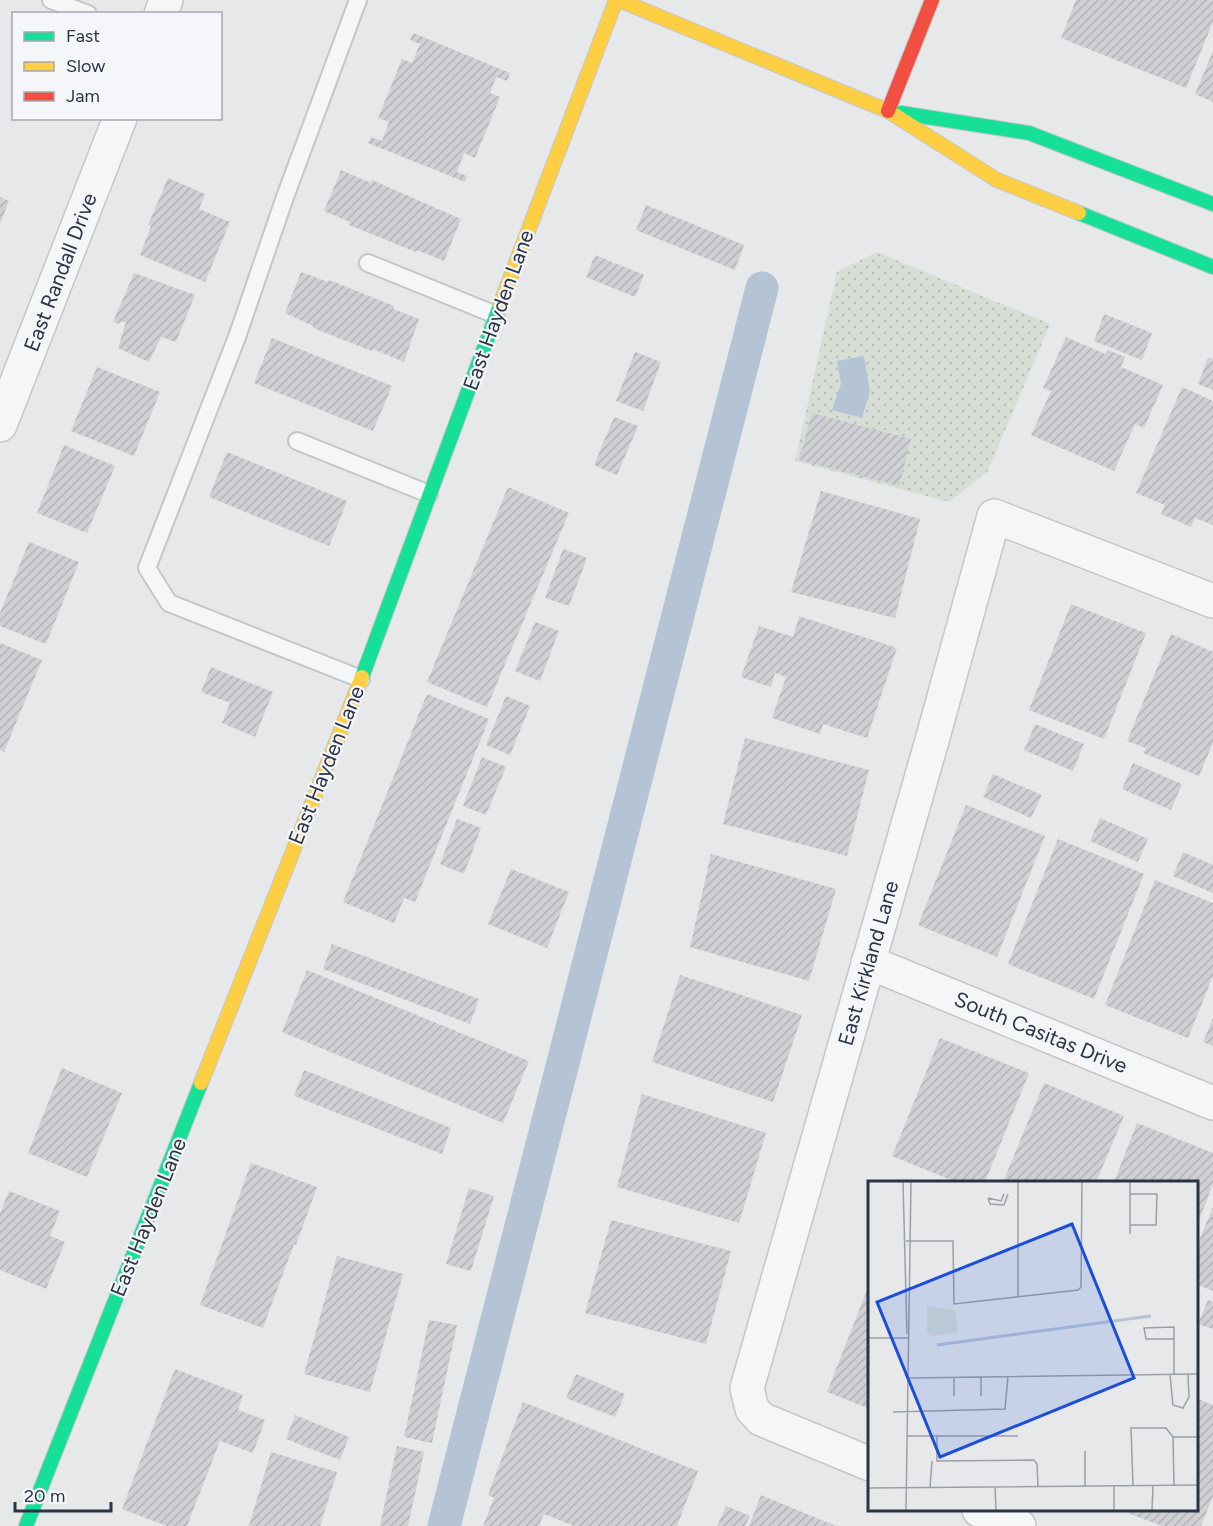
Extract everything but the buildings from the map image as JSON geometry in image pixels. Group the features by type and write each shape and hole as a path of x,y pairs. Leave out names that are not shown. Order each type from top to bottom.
{"street":[{"name":"East Hayden Lane","path":"26,1526 361,679 534,213 618,0"},
{"path":"618,0 888,111 997,180 1213,267"},
{"path":"888,111 932,0"},
{"path":"888,111 1029,133 1213,204"},
{"name":"East Randall Drive","path":"0,425 119,120"},
{"name":"East Kirkland Lane","path":"868,1463 761,1419 752,1409 747,1388 994,516 1213,601"},
{"name":"South Casitas Drive","path":"868,962 1213,1103"},
{"path":"984,1511 1019,1526"}],"lane":[{"path":"51,0 83,12"},
{"path":"358,0 289,186 237,337 147,568 169,603 361,679"},
{"path":"368,263 496,315"},
{"path":"297,441 429,494"}],"shaded area":[{"path":"877,252 1050,324 988,471 949,502 795,461 837,272"}],"water":[{"path":"864,356 870,391 862,418 832,410 841,384 837,361"}],"waterway":[{"path":"444,1526 762,288"}],"traffic: fast":[{"path":"901,113 1029,133 1213,204"},
{"path":"1079,213 1213,267"},
{"path":"362,677 500,305"},
{"path":"26,1526 201,1083"}],"traffic: slow":[{"path":"500,305 616,0"},
{"path":"619,0 888,111 997,180 1079,213"},
{"path":"201,1083 362,677"}],"traffic: jam":[{"path":"888,111 932,0"}]}
